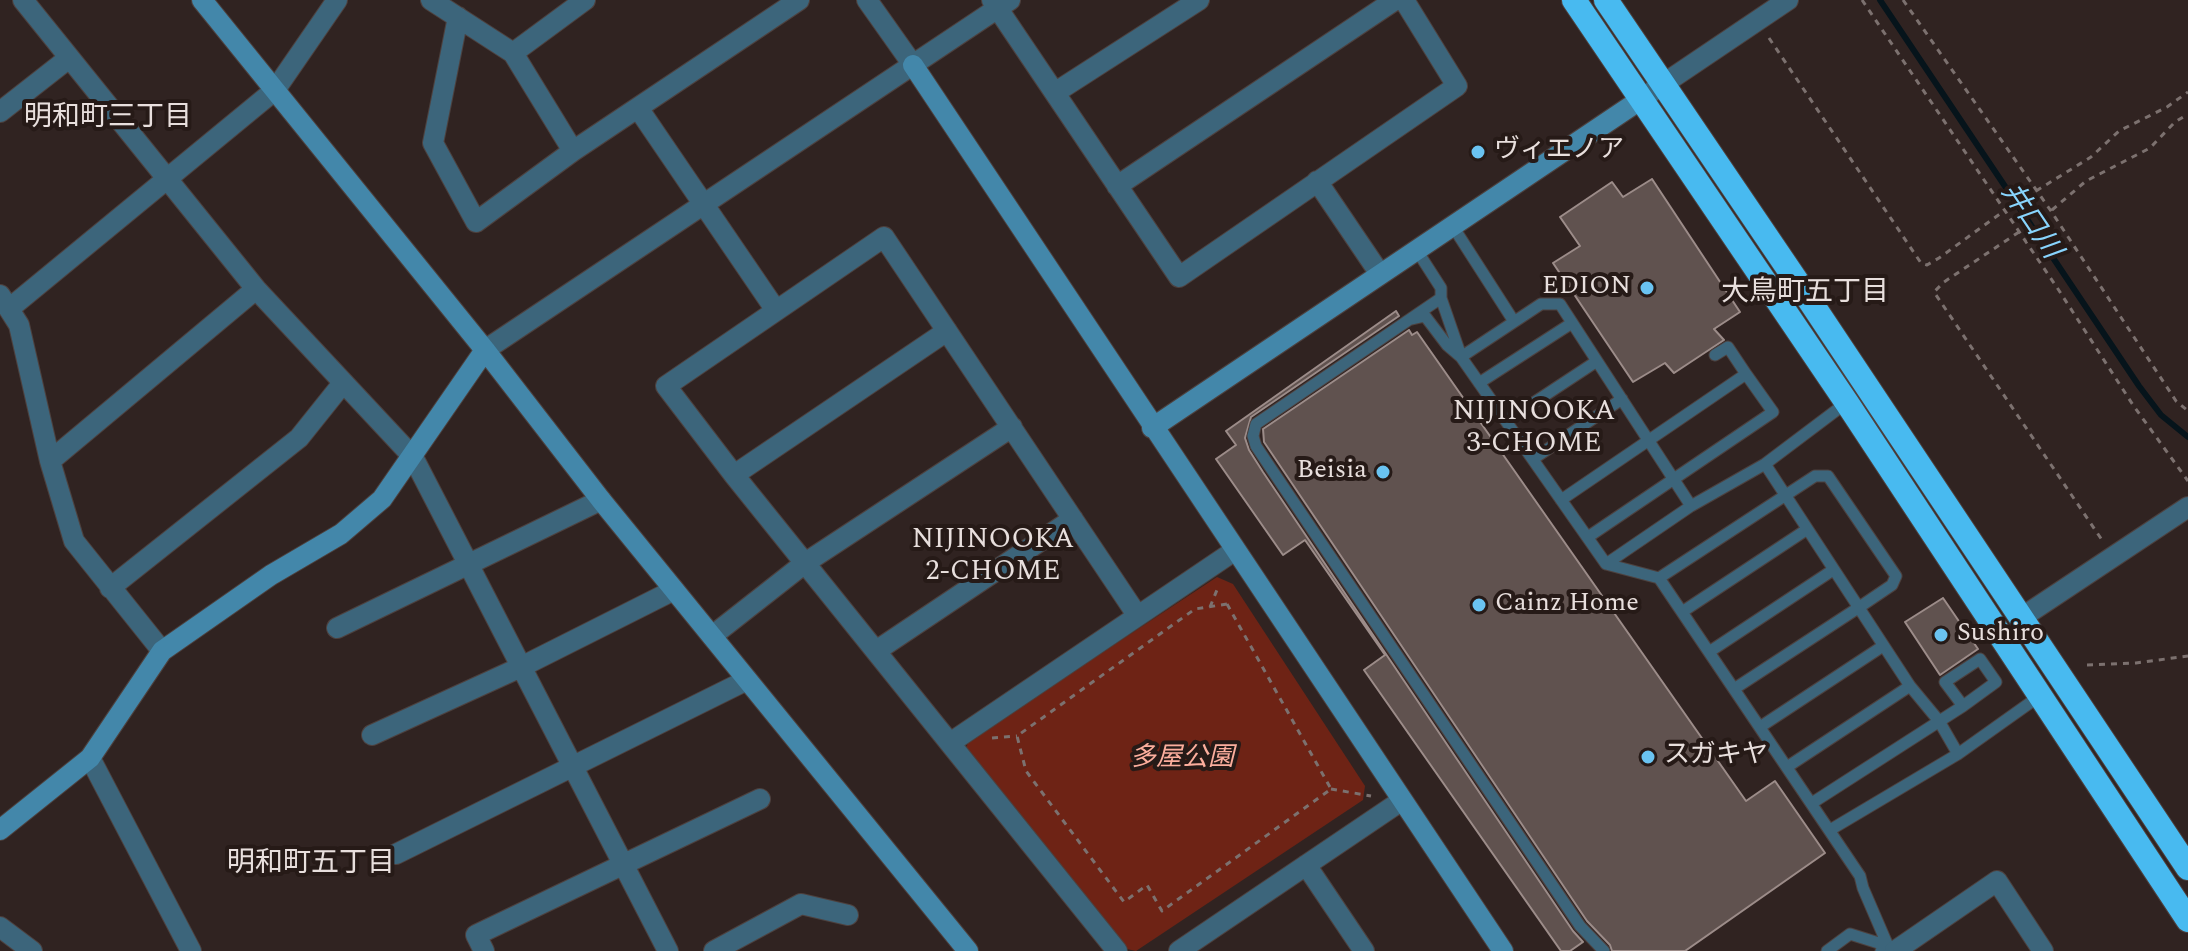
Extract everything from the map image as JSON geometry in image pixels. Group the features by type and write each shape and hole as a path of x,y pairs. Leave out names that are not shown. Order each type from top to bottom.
{"highway":[{"path":"1574,0 1847,403 2188,920"},
{"path":"1606,0 2188,868"}],"street":[{"path":"23,0 256,289 413,457 668,951"},
{"path":"202,0 485,350 601,500 968,951"},
{"path":"162,651 74,541 50,461 19,325 5,302 167,181 275,90 337,0"},
{"path":"431,0 513,53 573,151"},
{"path":"458,17 433,143 476,222 573,151 799,0"},
{"path":"867,0 1503,951"},
{"path":"1056,92 1199,0"},
{"path":"1117,186 1395,0"},
{"path":"0,830 90,758 162,651 271,575 341,534 382,499 485,350 913,65 1000,3 1179,277 1457,86 1404,0"},
{"path":"1152,428 1788,0"},
{"path":"513,53 575,2"},
{"path":"0,112 69,58"},
{"path":"638,108 775,309"},
{"path":"1317,181 1380,274"},
{"path":"1117,951 666,386 884,237 1137,615"},
{"path":"50,461 256,289"},
{"path":"734,475 947,331"},
{"path":"110,588 299,438 343,383"},
{"path":"712,636 805,563 1012,427"},
{"path":"337,628 601,500"},
{"path":"2021,618 2188,507"},
{"path":"876,651 1073,519"},
{"path":"950,743 1234,551"},
{"path":"372,735 521,667 674,590"},
{"path":"396,854 747,680"},
{"path":"90,758 191,951"},
{"path":"484,951 476,935 760,799"},
{"path":"1179,951 1401,801"},
{"path":"1306,865 1364,951"},
{"path":"1888,949 1997,881 2043,951"},
{"path":"714,951 801,904 848,915"},
{"path":"0,927 32,951"}],"lane":[{"path":"1452,225 1513,320"},
{"path":"1416,249 1441,288 1441,298 1461,357"},
{"path":"1441,298 1256,424 1253,436 1256,446 1580,926 1604,951"},
{"path":"1461,357 1541,304 1560,304 1691,506"},
{"path":"1410,319 1425,316 1447,345 1461,357 1606,564 1659,578 1860,876 1888,949"},
{"path":"1479,383 1572,323"},
{"path":"1588,537 1773,412 1728,347 1715,355"},
{"path":"1506,421 1597,361"},
{"path":"1561,500 1746,374"},
{"path":"1533,459 1622,399"},
{"path":"1606,564 1691,506 1765,464 1847,403"},
{"path":"1765,464 1883,646 1939,721 1958,754"},
{"path":"1659,578 1815,476 1828,476 1896,576 1892,585 1734,689"},
{"path":"1682,612 1806,530"},
{"path":"1709,652 1833,570"},
{"path":"1760,727 1883,646"},
{"path":"1812,803 1963,706 1996,682 1980,659 1945,682 1963,706"},
{"path":"1787,767 1910,686"},
{"path":"1830,830 1958,754 2041,694"},
{"path":"1827,951 1850,934 1888,949"}],"path":[{"path":"1862,0 2133,405 2188,481"},
{"path":"1903,0 2051,211 2176,401 2188,411"},
{"path":"1758,20 1921,263 1927,265 1939,258 2004,211"},
{"path":"2036,191 2091,157 2119,131 2167,107 2188,92"},
{"path":"2051,211 2086,181 2150,148 2175,122 2188,114"},
{"path":"2019,232 1944,282 1934,292 2114,557"},
{"path":"1331,789 1227,604 1195,609 1017,736 1026,771 1124,902 1147,885 1162,911 1331,789 1401,801"},
{"path":"2087,665 2188,656"}],"green space":[{"name":"多屋公園","path":"1217,577 1233,584 1365,786 1363,800 1136,951 1127,949 966,751 968,741"}],"building":[{"name":"EDION","path":"1652,179 1740,312 1714,329 1724,340 1674,373 1665,363 1633,382 1553,263 1580,246 1560,217 1612,182 1623,197"},
{"path":"1396,311 1399,316 1251,417 1245,438 1263,472 1583,942 1570,951 1561,951 1364,670 1385,655 1305,540 1283,555 1216,459 1236,445 1226,431"},
{"name":"Cainz Home","path":"1409,330 1412,335 1417,332 1746,801 1775,781 1825,853 1685,951 1612,951 1587,921 1264,442 1263,429"},
{"name":"Sushiro","path":"1943,598 1978,649 1940,675 1905,622"}],"waterway":[{"name":"井口川","path":"1880,0 2139,386 2161,415 2188,437"}],"place":[{"name":"ヴィエノア","path":"1478,152"},
{"name":"EDION","path":"1647,288"},
{"name":"Beisia","path":"1383,472"},
{"name":"Cainz Home","path":"1479,605"},
{"name":"Sushiro","path":"1941,635"},
{"name":"スガキヤ","path":"1648,757"}],"district":[{"name":"明和町三丁目","path":"108,120"},
{"name":"大鳥町五丁目","path":"1805,295"},
{"name":"NIJINOOKA 3-CHOME","path":"1534,430"},
{"name":"NIJINOOKA 2-CHOME","path":"993,558"},
{"name":"明和町五丁目","path":"311,866"}]}
